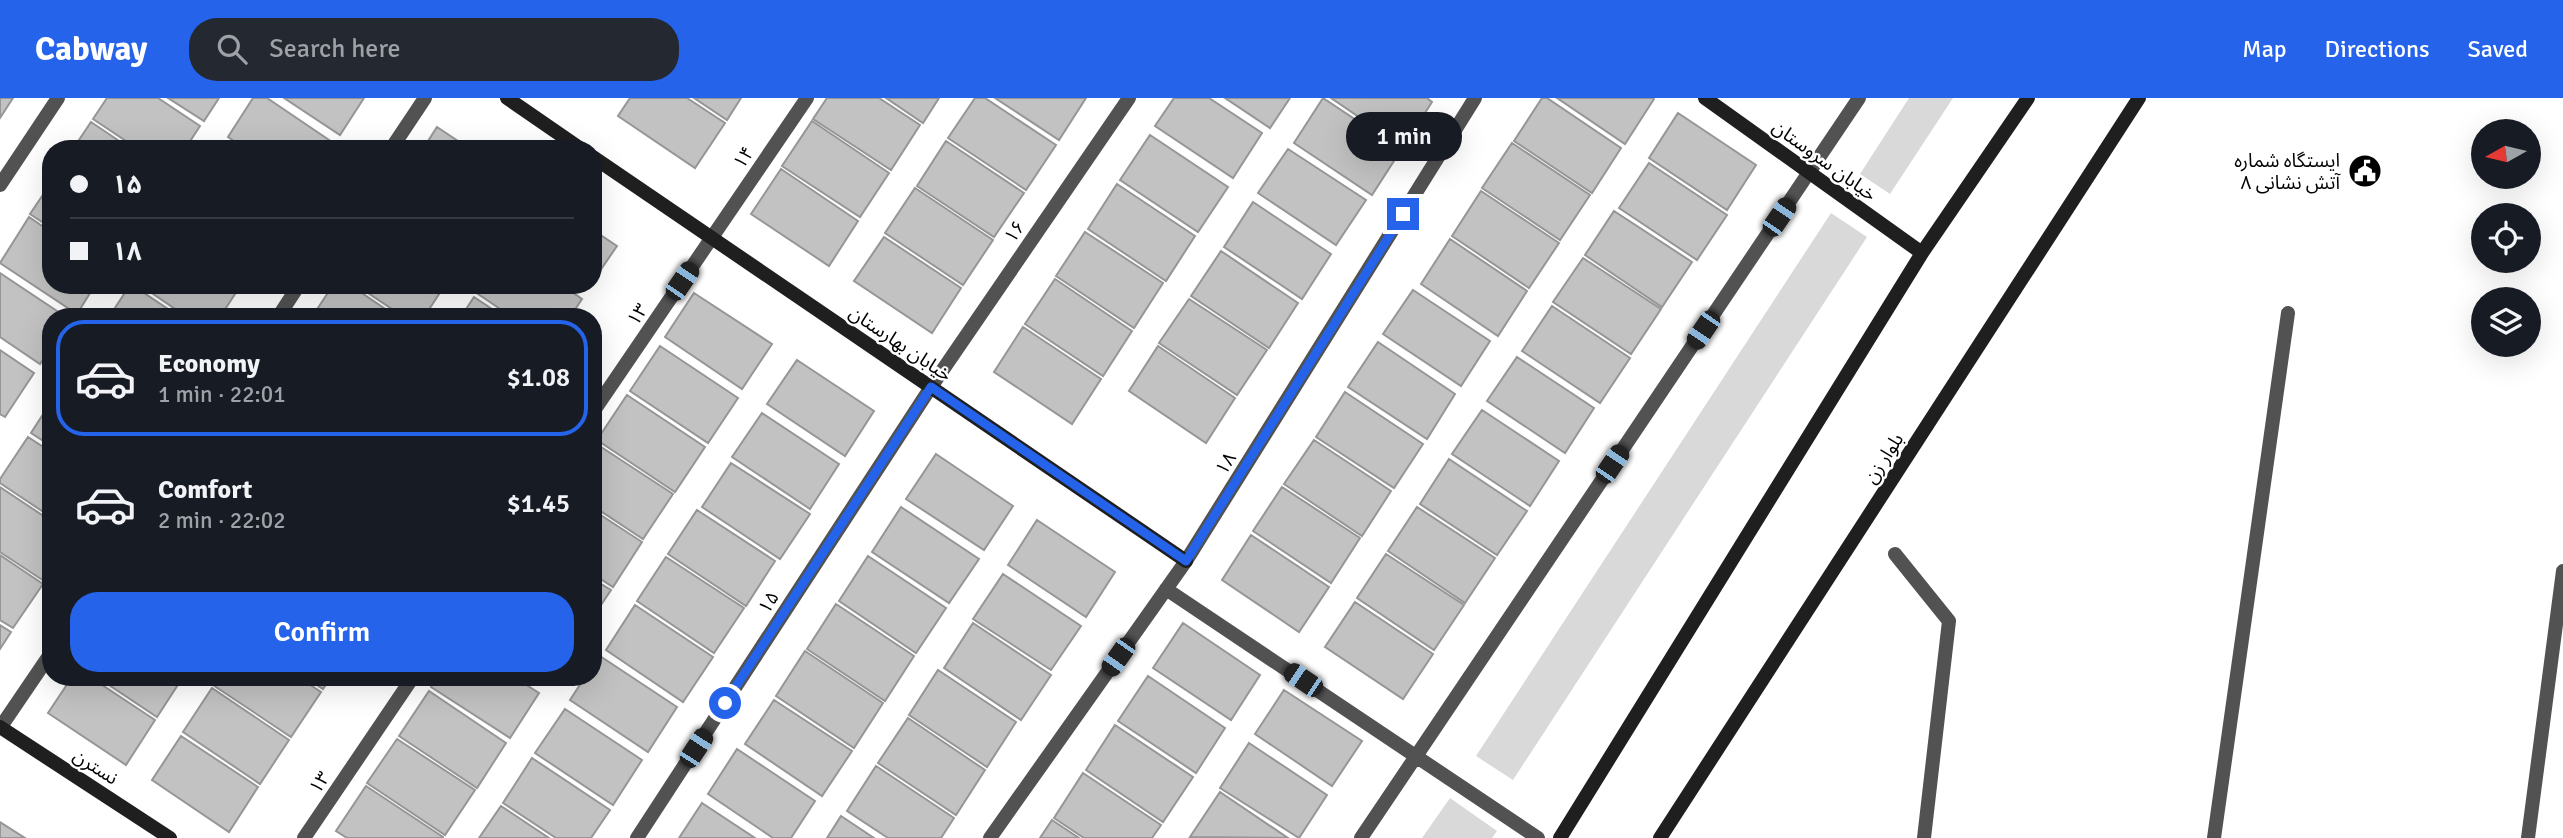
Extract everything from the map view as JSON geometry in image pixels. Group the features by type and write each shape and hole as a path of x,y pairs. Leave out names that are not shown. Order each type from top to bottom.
{"main road":[{"path":"507,98 568,140"},
{"name":"خیابان سروستان","path":"1705,98 1922,253"},
{"path":"1560,838 1922,253 2028,98"},
{"name":"بلوار زن","path":"1660,838 2139,98"},
{"name":"خیابان بهارستان","path":"602,163 1186,561"},
{"name":"نسترن","path":"0,727 170,838"}],"street":[{"path":"0,185 58,98"},
{"path":"397,140 425,98"},
{"name":"۱۴","path":"712,238 807,98"},
{"name":"۱۶","path":"931,387 1129,98"},
{"name":"۱۸","path":"990,838 1186,561 1475,98"},
{"path":"1360,838 1859,98"},
{"name":"۱۳","path":"602,399 712,238"},
{"path":"2214,838 2288,313"},
{"name":"۱۵","path":"637,838 931,387"},
{"path":"1895,554 1949,621 1924,838"},
{"path":"2528,838 2563,571"},
{"path":"1167,589 1538,838"},
{"path":"0,727 42,666"},
{"name":"۱۳","path":"304,838 408,686"}],"shaded area":[{"path":"1909,98 1953,98 1890,194 1860,174"},
{"path":"1831,213 1867,237 1513,780 1476,756"},
{"path":"1450,798 1497,831 1492,838 1422,838"}],"building":[{"path":"0,98 13,98 0,118"},
{"path":"107,98 158,98 200,126 191,140 124,140 93,119"},
{"path":"168,98 219,98 204,121"},
{"path":"253,98 267,98 329,140 232,140 228,137"},
{"path":"284,98 364,98 340,135"},
{"path":"630,98 687,98 725,123 695,168 618,116"},
{"path":"694,98 741,98 727,120"},
{"path":"827,98 879,98 920,125 891,170 813,119"},
{"path":"886,98 939,98 923,123"},
{"path":"975,98 985,98 1056,145 1026,190 948,138"},
{"path":"995,98 1086,98 1059,140"},
{"path":"1174,98 1209,98 1262,133 1233,178 1155,126"},
{"path":"1225,98 1290,98 1270,128"},
{"path":"1323,98 1401,150 1372,195 1294,143"},
{"path":"1331,98 1427,98 1432,102 1403,147"},
{"path":"1542,98 1547,98 1621,148 1592,193 1514,141"},
{"path":"1557,98 1653,98 1654,99 1625,144"},
{"path":"1678,113 1756,165 1727,210 1649,158"},
{"path":"812,121 889,173 860,217 782,166"},
{"path":"91,122 118,140 79,140"},
{"path":"437,127 456,140 429,140"},
{"path":"1150,135 1228,187 1198,232 1120,180"},
{"path":"946,141 1024,193 994,237 917,186"},
{"path":"1512,143 1590,195 1560,240 1482,188"},
{"path":"1288,149 1366,200 1336,245 1258,193"},
{"path":"1649,163 1727,215 1697,260 1619,208"},
{"path":"781,169 858,221 829,266 751,214"},
{"path":"1117,184 1195,236 1166,281 1088,229"},
{"path":"915,188 993,240 963,285 885,233"},
{"path":"1481,191 1559,243 1529,288 1452,236"},
{"path":"42,196 42,222 30,214"},
{"path":"1253,202 1331,254 1302,299 1224,247"},
{"path":"1614,211 1692,262 1662,307 1585,255"},
{"path":"29,217 42,226 42,291 0,263"},
{"path":"1085,232 1163,283 1134,328 1056,276"},
{"path":"602,236 617,246 602,268"},
{"path":"884,237 961,288 932,333 854,281"},
{"path":"1450,239 1527,291 1498,336 1421,284"},
{"path":"1221,251 1298,303 1269,348 1191,296"},
{"path":"1583,258 1661,309 1631,354 1553,302"},
{"path":"0,273 52,308 42,308 40,364 0,337"},
{"path":"1055,279 1132,331 1103,376 1025,324"},
{"path":"1413,290 1490,341 1461,386 1383,334"},
{"path":"694,293 772,344 742,389 665,337"},
{"path":"47,294 89,294 81,308 68,308"},
{"path":"124,294 146,294 166,308 115,308"},
{"path":"153,294 235,294 226,308 174,308"},
{"path":"327,294 363,294 384,308 318,308"},
{"path":"370,294 439,294 430,308 390,308"},
{"path":"478,294 575,294 582,299 576,308 499,308"},
{"path":"474,297 490,308 467,308"},
{"path":"1189,299 1267,350 1237,395 1159,343"},
{"path":"1552,306 1630,358 1600,403 1522,351"},
{"path":"1023,327 1101,379 1072,424 994,372"},
{"path":"1378,342 1455,394 1427,439 1348,387"},
{"path":"660,346 738,398 708,443 630,391"},
{"path":"1158,346 1235,398 1206,443 1129,391"},
{"path":"0,350 34,373 5,417 0,414"},
{"path":"1517,357 1594,408 1565,453 1487,401"},
{"path":"797,360 874,411 845,456 767,404"},
{"path":"1345,392 1423,444 1394,488 1316,437"},
{"path":"627,395 705,447 675,492 602,443 602,432"},
{"path":"1482,410 1559,461 1530,506 1452,454"},
{"path":"762,413 839,464 810,509 732,457"},
{"path":"42,416 42,440 31,433"},
{"path":"28,437 42,446 42,511 0,483"},
{"path":"1314,440 1391,491 1362,536 1284,484"},
{"path":"602,448 673,494 643,539 602,512"},
{"path":"936,454 1013,506 984,550 906,499"},
{"path":"1449,459 1527,511 1497,555 1420,504"},
{"path":"731,463 810,514 780,559 702,507"},
{"path":"0,487 42,515 42,580 0,552"},
{"path":"1282,487 1360,538 1331,583 1253,531"},
{"path":"901,507 979,559 949,603 872,552"},
{"path":"1417,507 1495,558 1465,603 1388,551"},
{"path":"697,510 775,561 746,606 668,554"},
{"path":"602,516 642,542 613,587 602,580"},
{"path":"1037,520 1115,572 1086,617 1008,565"},
{"path":"1251,535 1329,587 1299,632 1222,580"},
{"path":"1386,554 1464,605 1434,650 1357,598"},
{"path":"0,555 42,585 13,628 0,620"},
{"path":"868,556 946,608 916,653 839,601"},
{"path":"666,557 744,608 714,653 637,601"},
{"path":"1003,574 1081,626 1051,670 973,619"},
{"path":"602,584 611,590 602,604"},
{"path":"1355,602 1433,654 1403,699 1325,647"},
{"path":"836,604 914,656 885,701 807,649"},
{"path":"635,605 713,657 683,702 606,650"},
{"path":"973,623 1051,675 1021,720 944,668"},
{"path":"1183,623 1260,675 1231,720 1153,668"},
{"path":"0,625 11,632 0,649"},
{"path":"805,651 883,703 854,748 776,696"},
{"path":"602,657 677,707 648,752 570,700 579,686 602,686"},
{"path":"938,670 1016,722 987,767 909,715"},
{"path":"1148,676 1225,728 1196,773 1118,721"},
{"path":"66,686 104,686 155,720 126,765 48,713"},
{"path":"110,686 177,686 157,717"},
{"path":"214,686 312,686 321,692 291,737"},
{"path":"528,686 539,693 510,738 431,687"},
{"path":"212,688 289,740 260,784 183,732"},
{"path":"1284,690 1362,741 1332,786 1255,734"},
{"path":"429,691 506,743 477,788 399,736"},
{"path":"774,700 852,751 822,796 745,744"},
{"path":"565,709 642,760 613,805 535,753"},
{"path":"908,718 985,770 956,815 878,763"},
{"path":"1115,725 1193,777 1163,822 1086,770"},
{"path":"181,736 258,787 229,832 152,780"},
{"path":"397,739 475,790 445,835 367,783"},
{"path":"1249,743 1327,795 1299,838 1220,788"},
{"path":"737,749 815,801 791,838 773,838 708,794"},
{"path":"532,758 610,810 591,838 556,838 503,803"},
{"path":"876,766 954,818 941,838 888,838 847,811"},
{"path":"1083,773 1161,825 1152,838 1084,838 1054,818"},
{"path":"366,786 443,838 347,838 336,831"},
{"path":"1220,792 1288,838 1190,837"},
{"path":"702,803 755,838 679,838"},
{"path":"501,806 549,838 479,838"},
{"path":"841,816 874,838 827,838"},
{"path":"1052,820 1079,838 1040,838"},
{"path":"0,822 25,838 0,838"}],"place":[{"name":"ایستگاه شماره ۸ آتش نشانی","path":"2365,171"}],"route":[{"path":"725,703 931,387 1186,561 1403,214"}]}
